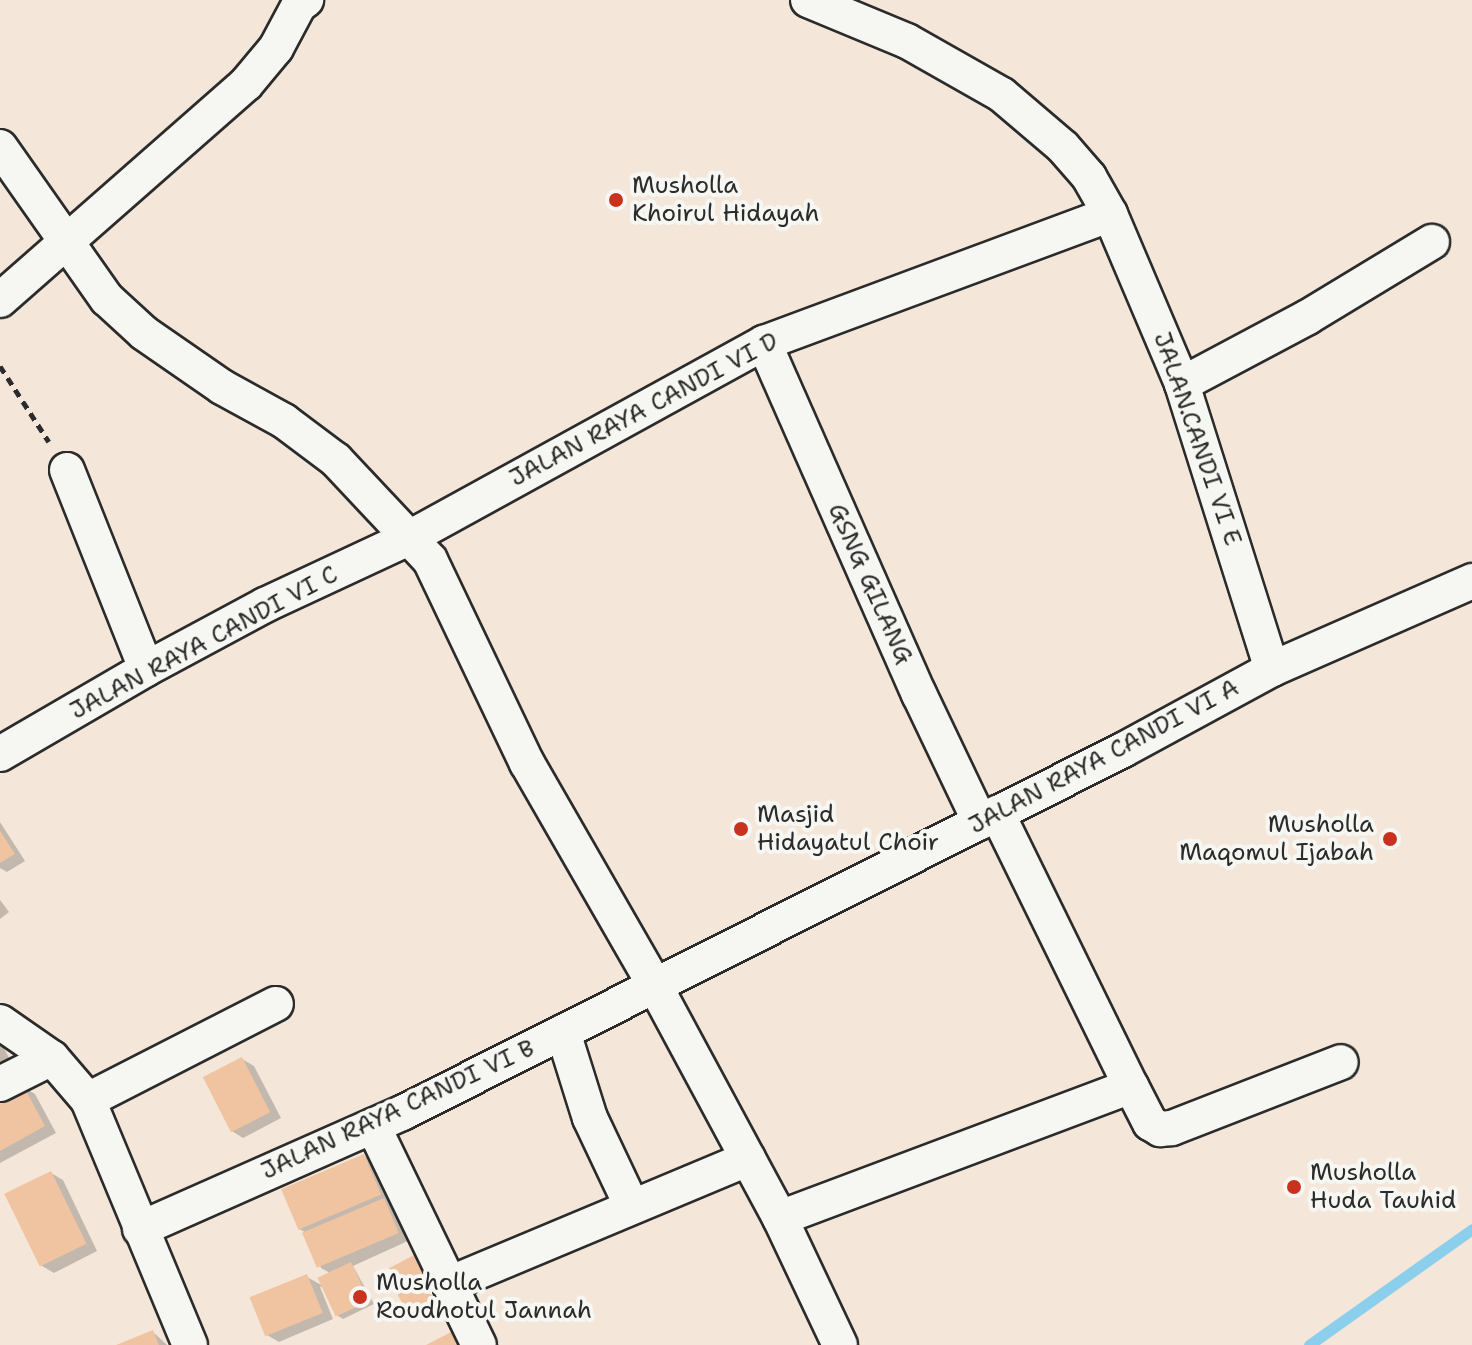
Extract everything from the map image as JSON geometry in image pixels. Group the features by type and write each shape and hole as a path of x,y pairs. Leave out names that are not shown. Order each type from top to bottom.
{"street":[{"name":"JALAN.CANDI VI E","path":"808,0 907,41 1002,95 1063,147 1089,177 1110,214 1182,384 1272,669"},
{"path":"0,300 246,84 276,48 299,2"},
{"path":"0,147 107,299 144,333 222,387 284,421 336,460 430,560 527,763 655,986 780,1218 840,1345"},
{"name":"JALAN RAYA CANDI VI D","path":"411,537 764,343 1110,214"},
{"path":"1182,384 1308,317 1432,242"},
{"name":"GSNG GILANG","path":"764,343 919,694 989,818 1150,1123 1160,1129 1172,1128 1341,1062"},
{"path":"67,470 146,669"},
{"name":"JALAN RAYA CANDI VI C","path":"0,754 146,669 265,605 411,537"},
{"name":"JALAN RAYA CANDI VI A","path":"655,986 1123,750 1272,669 1472,581"},
{"name":"JALAN RAYA CANDI VI B","path":"140,1229 373,1126 655,986"},
{"path":"88,1100 276,1004"},
{"path":"0,1022 52,1058 88,1100 190,1345"},
{"path":"563,1032 590,1118 632,1207"},
{"path":"0,1084 52,1058"},
{"path":"780,1218 1131,1086"},
{"path":"373,1126 479,1345"},
{"path":"451,1283 748,1159"}],"path":[{"path":"0,366 67,470"}],"building":[{"path":"0,831 15,854 0,863"},
{"path":"242,1057 270,1112 231,1132 203,1077"},
{"path":"23,1085 45,1126 0,1151 0,1097"},
{"path":"364,1154 381,1195 298,1230 281,1189"},
{"path":"51,1171 87,1244 40,1267 4,1194"},
{"path":"384,1198 399,1233 317,1268 302,1233"},
{"path":"414,1255 437,1298 408,1314 385,1270"},
{"path":"351,1262 369,1301 336,1317 317,1278"},
{"path":"307,1274 323,1313 265,1336 250,1297"},
{"path":"153,1330 159,1345 116,1345"},
{"path":"455,1330 462,1345 426,1345"}],"waterway":[{"path":"1309,1345 1472,1229"}],"place":[{"name":"Musholla Khoirul Hidayah","path":"616,200"},
{"name":"Masjid Hidayatul Choir","path":"741,829"},
{"name":"Musholla Maqomul Ijabah","path":"1390,839"},
{"name":"Musholla Huda Tauhid","path":"1294,1187"},
{"name":"Musholla Roudhotul Jannah","path":"360,1297"}]}
